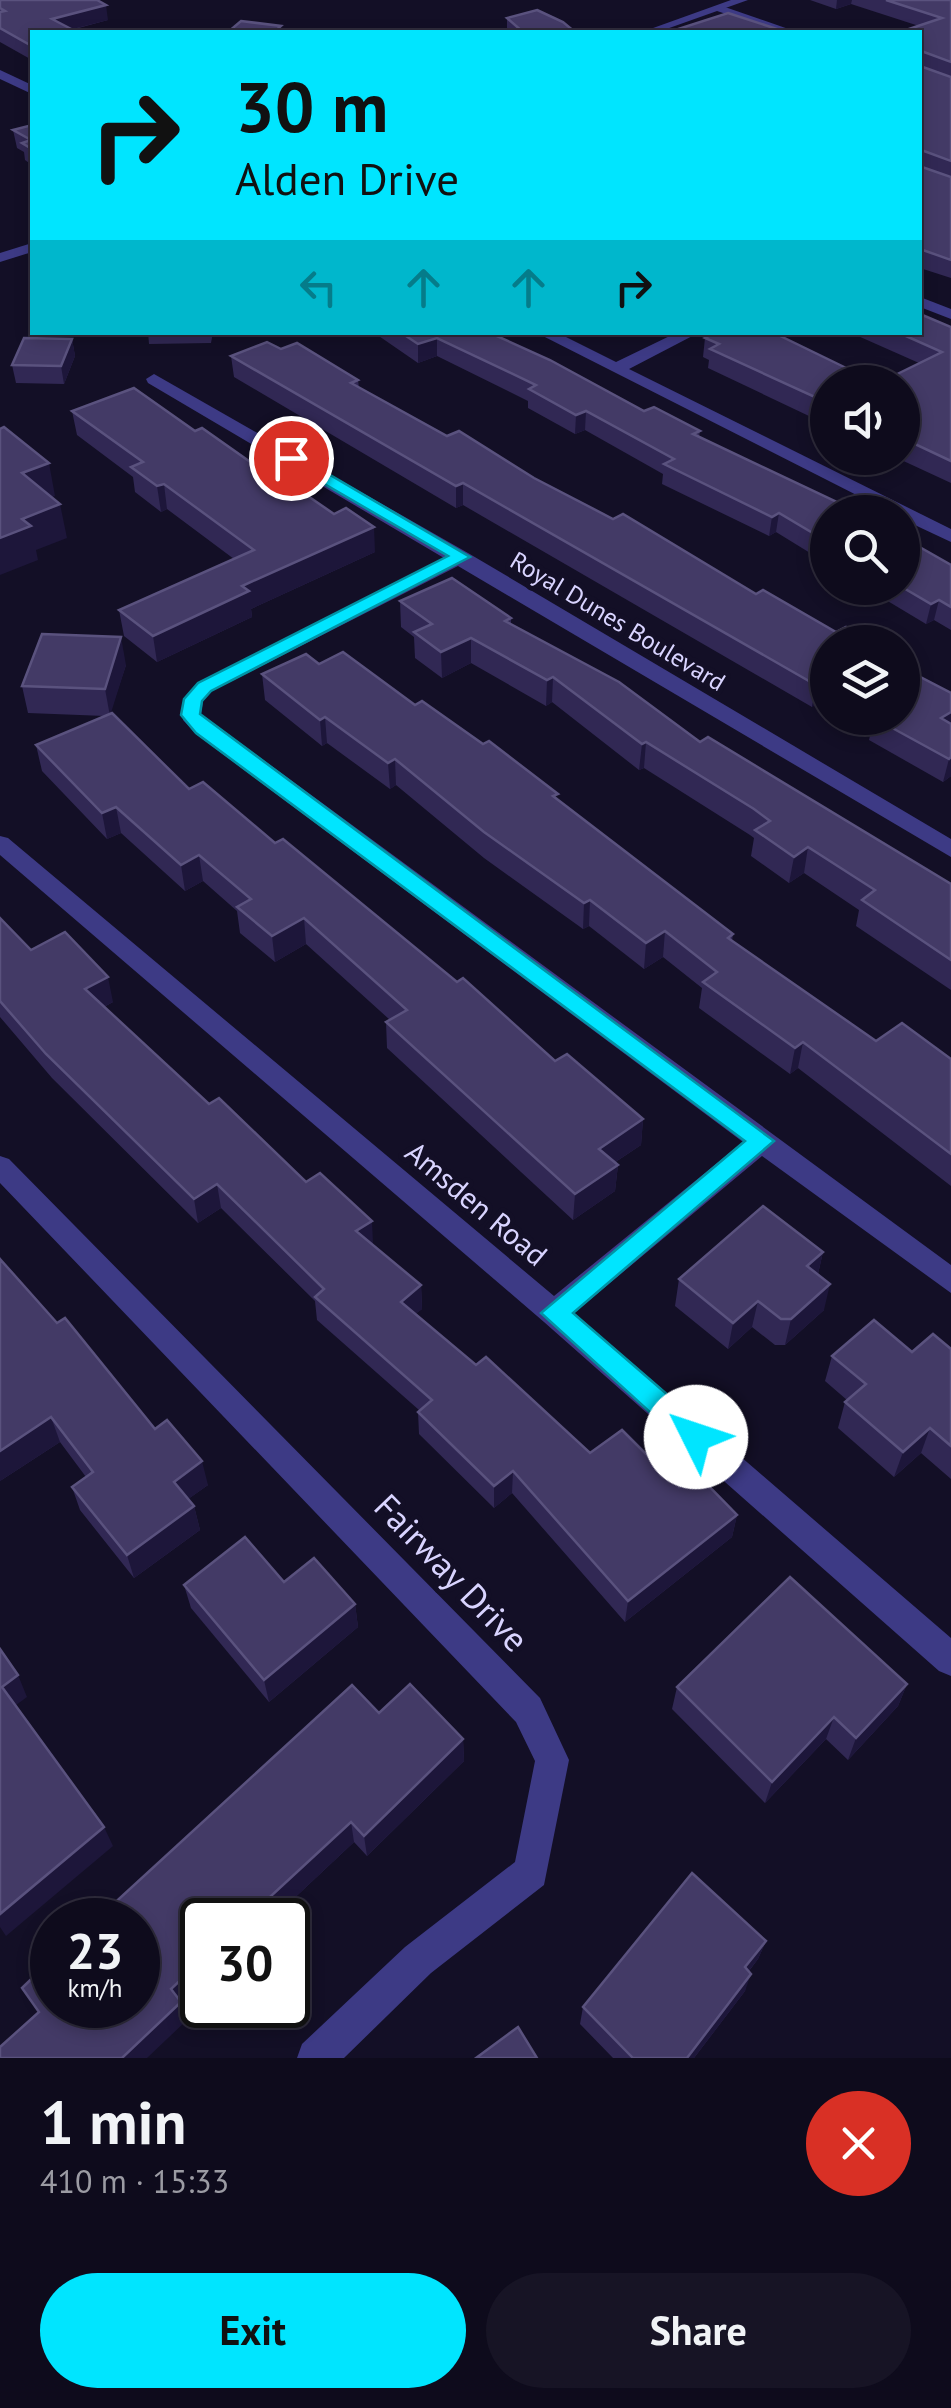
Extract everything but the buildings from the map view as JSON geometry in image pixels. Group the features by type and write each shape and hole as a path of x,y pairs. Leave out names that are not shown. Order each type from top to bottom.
{"street":[{"path":"654,30 742,0"},
{"path":"718,8 785,30"},
{"path":"0,74 30,89"},
{"path":"0,258 30,248"},
{"path":"922,303 951,314"},
{"path":"549,335 951,536"},
{"path":"615,368 686,335"},
{"name":"Royal Dunes Boulevard","path":"154,379 951,849"},
{"path":"461,557 205,687 193,699 190,715 203,729 951,1281"},
{"name":"Amsden Road","path":"0,843 554,1313 951,1660"},
{"path":"554,1313 762,1141"},
{"name":"Fairway Drive","path":"0,1166 528,1710 552,1760 531,1872 418,1960 316,2058"}],"route":[{"path":"291,458 461,557 205,687 193,699 190,715 203,729 762,1141 554,1313 696,1437"}]}
